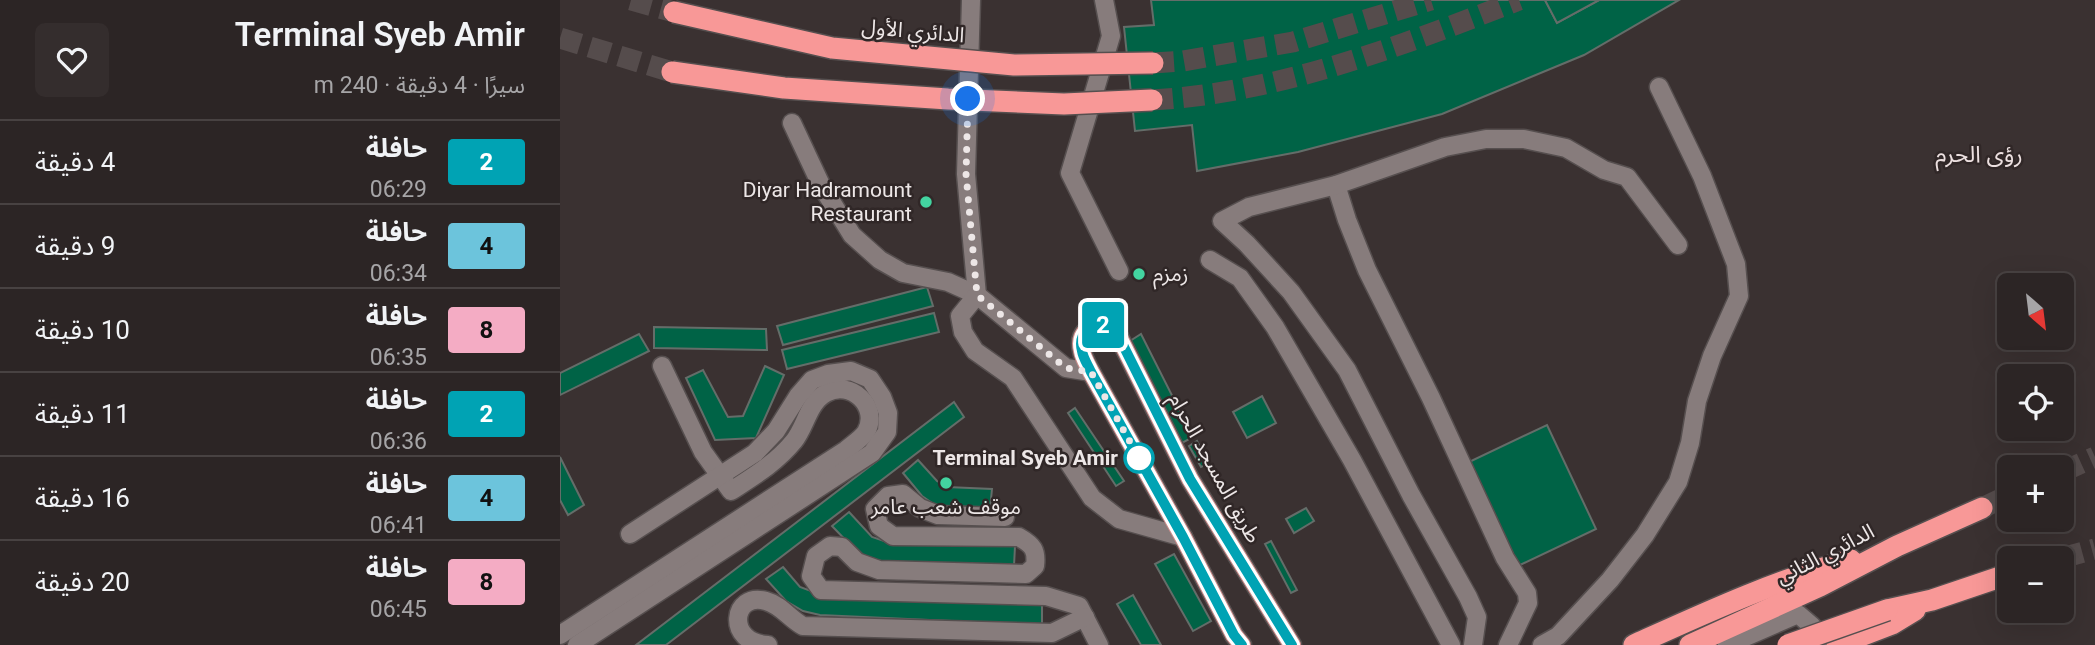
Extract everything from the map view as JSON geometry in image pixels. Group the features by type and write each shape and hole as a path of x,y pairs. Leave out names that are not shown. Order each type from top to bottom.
{"highway":[{"name":"الدائري الأول","path":"674,12 832,48 1014,65 1153,63"},
{"path":"672,72 784,88 948,99 1064,104 1152,100"},
{"name":"الدائري الثاني","path":"1690,645 1816,578 1982,508"},
{"path":"1634,645 1724,604 1816,578"},
{"path":"1788,645 1889,617 1997,578"},
{"path":"1837,645 1889,617"}],"main road":[{"name":"طريق المسجد الحرام","path":"1091,372 1081,348 1084,334 1093,327 1104,325 1116,331 1190,479 1292,645"},
{"path":"1091,372 1234,635 1242,645"}],"street":[{"path":"971,0 966,174 977,295 960,316 963,332 975,351 1013,378 1092,498 1119,519 1183,537"},
{"path":"1104,0 1111,36 1070,173 1119,271"},
{"path":"1542,645 1558,636 1610,580 1644,535 1678,482 1690,443 1697,401 1712,356 1739,296 1737,264 1702,176 1659,87"},
{"path":"792,123 821,185 852,235 880,260 904,273 948,282 977,295 1066,368 1091,372"},
{"path":"1473,645 1477,617 1468,597 1411,495 1347,370 1292,292 1222,220 1249,207 1336,185 1446,147 1486,139 1524,139 1566,148 1604,170 1627,177 1678,244"},
{"path":"1336,185 1367,270 1431,398 1505,558 1527,593 1528,603 1508,645"},
{"path":"1210,261 1240,278 1275,327 1352,460 1451,645"},
{"path":"662,366 703,452 726,484"},
{"path":"577,645 872,453 887,432 888,413 882,397 870,379 851,371 828,374 812,380 797,396 776,431 726,484"},
{"path":"560,635 846,450 866,432 870,419 865,404 856,392 840,388 826,393 815,402 796,438 778,460 630,534"},
{"path":"1005,517 938,515 920,508 903,494 888,496 875,509 879,526 893,536 1020,537 1031,544 1036,553 1035,566 1026,574 879,570 857,562 842,547 830,546 816,556 811,576 821,590 1046,596 1079,606 1099,645"},
{"path":"768,645 760,645 745,637 739,629 737,617 742,607 753,600 765,600 778,606 791,620 803,626 1052,633 1085,617"},
{"path":"1727,645 1798,614 1812,626 1817,645"}],"building":[{"path":"1151,0 1545,0 1557,23 1599,0 1679,0 1584,55 1442,114 1298,152 1197,171 1192,125 1135,131 1124,27 1154,25"},
{"path":"1545,0 1599,0 1557,23"},
{"path":"927,287 933,306 783,345 777,326"},
{"path":"934,313 939,332 787,369 782,350"},
{"path":"654,327 766,329 767,350 654,348"},
{"path":"639,334 649,351 560,395 560,373"},
{"path":"1141,334 1193,437 1182,443 1130,341"},
{"path":"765,366 784,375 756,438 715,440 686,378 703,370 728,417 743,416"},
{"path":"1262,396 1276,423 1247,438 1233,412"},
{"path":"954,402 964,417 666,645 636,645"},
{"path":"1075,408 1124,481 1116,486 1068,413"},
{"path":"1547,425 1596,529 1518,566 1469,462"},
{"path":"1197,441 1209,463 1201,467 1189,446"},
{"path":"560,457 584,505 568,515 560,500"},
{"path":"918,460 937,481 947,487 992,489 990,509 935,505 922,496 903,473"},
{"path":"1306,508 1314,521 1294,533 1286,519"},
{"path":"849,512 872,537 887,542 1015,546 1014,566 887,562 871,559 857,552 832,526"},
{"path":"1271,541 1297,590 1291,593 1265,544"},
{"path":"1174,554 1211,621 1193,631 1155,564"},
{"path":"783,567 800,587 819,594 1042,604 1042,625 820,615 803,611 786,601 766,579"},
{"path":"1133,595 1161,645 1141,645 1117,604"}],"tunnel":[{"path":"631,0 674,12"},
{"path":"1153,63 1183,61 1293,42 1431,0"},
{"path":"1152,100 1246,88 1339,65 1519,0"},
{"path":"560,38 672,72"},
{"path":"2074,467 2095,457"},
{"path":"1982,508 1997,501"},
{"path":"2074,555 2095,549"}],"bus line":[{"name":"2","path":"1242,645 1234,635 1091,372 1081,348 1084,334 1093,327 1104,325 1116,331 1190,479 1292,645"}],"place":[{"name":"Diyar Hadramount Restaurant","path":"926,202"},
{"name":"زمزم","path":"1139,274"},
{"name":"Terminal Syeb Amir","path":"1139,458"},
{"name":"موقف شعب عامر","path":"946,483"}],"district":[{"name":"رؤى الحرم","path":"1979,154"}],"route":[{"path":"968,99 966,174 977,295 1066,368 1091,372 1144,467 1139,458"}]}
